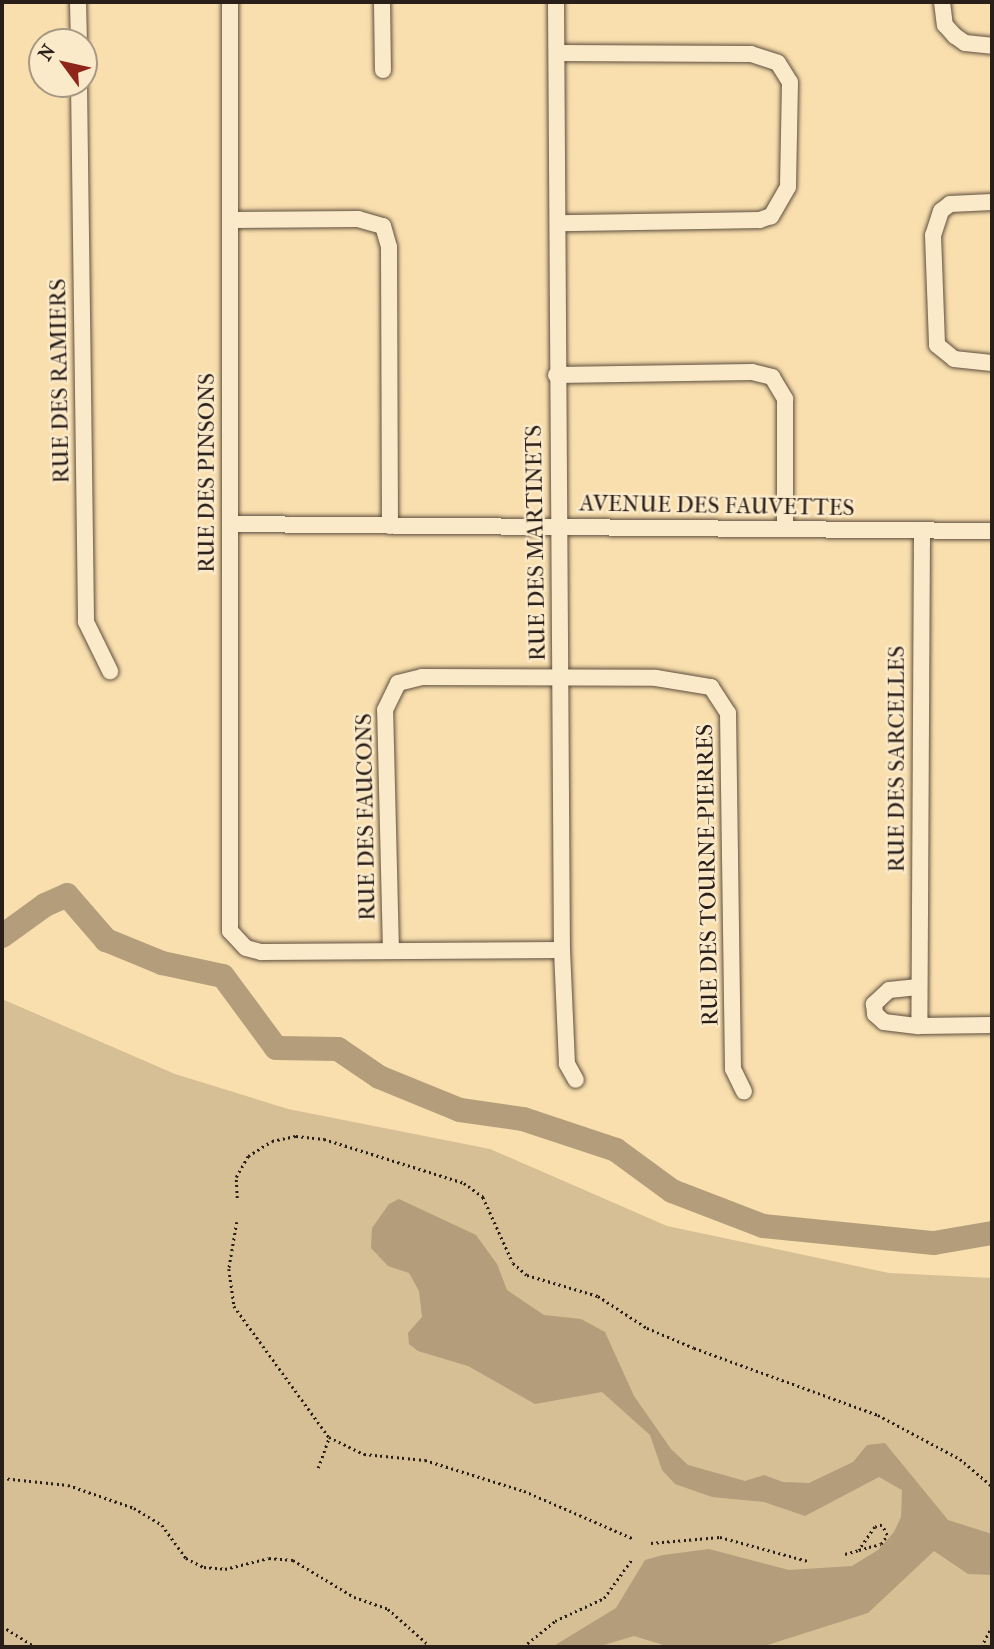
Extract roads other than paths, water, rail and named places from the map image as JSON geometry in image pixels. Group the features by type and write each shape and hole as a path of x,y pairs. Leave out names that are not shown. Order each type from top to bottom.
{"street":[{"path":"78,2 79,28"},
{"name":"RUE DES PINSONS","path":"230,2 227,916 236,942 261,952 391,951"},
{"path":"382,2 383,70"},
{"name":"RUE DES MARTINETS","path":"556,2 556,375 562,950 567,1063 576,1080"},
{"path":"942,2 945,25 955,36 965,43 992,46"},
{"path":"557,53 751,54 778,62 790,82 788,187 771,216 760,220 558,223"},
{"name":"RUE DES RAMIERS","path":"79,98 86,622 110,671"},
{"path":"992,202 950,204 941,211 933,235 937,345 954,359 992,363"},
{"path":"230,220 358,219 383,226 389,247 390,526"},
{"path":"556,375 752,372 772,377 785,399 785,530"},
{"name":"AVENUE DES FAUVETTES","path":"230,524 992,531"},
{"name":"RUE DES SARCELLES","path":"919,1026 922,530"},
{"name":"RUE DES FAUCONS","path":"391,951 385,710 389,695 398,683 411,677 561,680"},
{"name":"RUE DES TOURNE-PIERRES","path":"561,680 656,678 711,687 722,697 728,713 733,1069 744,1092"},
{"path":"391,951 562,950"},
{"path":"918,987 889,990 874,1004 875,1014 884,1022 919,1026 992,1025"}],"waterway":[{"path":"2,936 45,905 67,895 106,940 162,963 223,976 276,1048 338,1049 379,1077 460,1110 523,1119 616,1150 672,1191 763,1226 934,1243 992,1233"}]}
